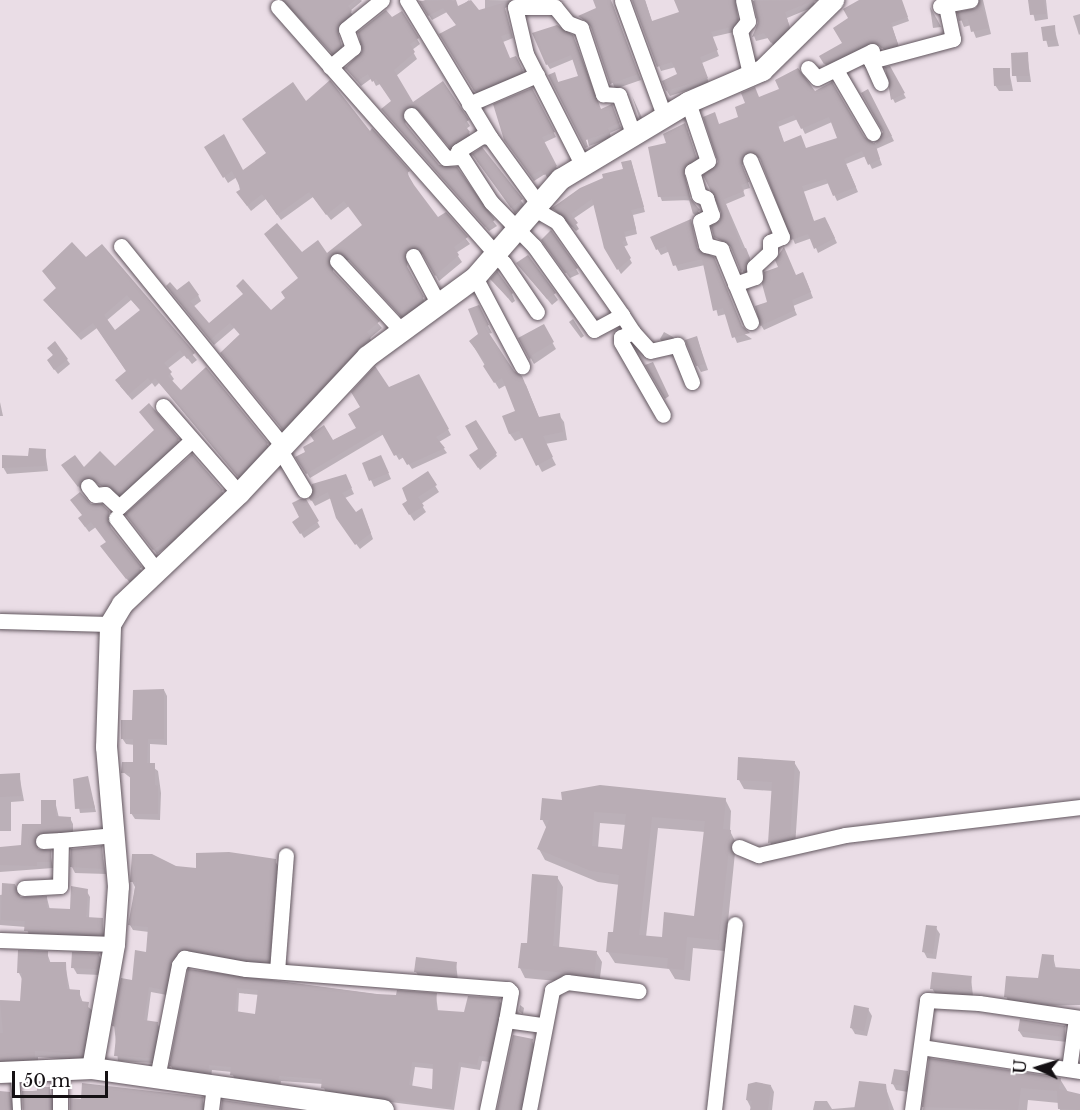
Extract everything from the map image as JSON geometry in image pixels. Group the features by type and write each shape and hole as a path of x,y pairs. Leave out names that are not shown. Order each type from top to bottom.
{"street":[{"path":"330,67 353,48 346,29 382,0"},
{"path":"407,0 469,104 538,210 557,222 633,332 650,351 677,345 692,382"},
{"path":"743,0 748,21 740,31 751,78"},
{"path":"92,1068 114,944 118,886 115,835 107,787 110,624 122,604 284,453 367,356 400,329 477,280 525,236 538,210 582,164 634,136 664,116 690,108 751,78 773,62 833,0"},
{"path":"871,61 953,39 942,3 970,0"},
{"path":"622,1 664,116"},
{"path":"582,164 537,75 516,18 518,5 555,7 568,23 581,28 603,94 620,95 634,136"},
{"path":"278,7 499,258 537,312"},
{"path":"808,68 815,78 872,51 871,61 881,83"},
{"path":"836,70 873,133"},
{"path":"469,104 537,75"},
{"path":"690,108 708,161 692,172 699,195 706,198 712,215 700,224 706,247 721,249 751,322"},
{"path":"411,115 446,158 459,157"},
{"path":"490,136 482,136 458,151 459,157 492,202 525,236 594,330 622,315"},
{"path":"735,284 755,276 754,267 770,252 770,242 782,237 750,160"},
{"path":"121,246 284,453 304,490"},
{"path":"413,256 438,303"},
{"path":"337,261 400,329"},
{"path":"477,280 522,366"},
{"path":"633,332 621,337 621,342 663,416"},
{"path":"163,406 191,441 239,493"},
{"path":"87,486 95,495 105,494 119,507 191,441"},
{"path":"116,518 156,570"},
{"path":"0,621 110,624"},
{"path":"739,848 758,855 845,835 1080,807"},
{"path":"43,841 115,835"},
{"path":"24,888 60,886 61,840"},
{"path":"277,971 286,855"},
{"path":"714,1110 735,924"},
{"path":"0,940 114,944"},
{"path":"157,1078 182,959 277,971 508,989 512,992 487,1110"},
{"path":"529,1110 543,1025 552,990 567,982 638,991"},
{"path":"912,1110 926,1001 930,998 1078,1018 1075,1070 921,1047"},
{"path":"506,1020 543,1025"},
{"path":"10,1073 92,1068 383,1110"},
{"path":"60,1070 60,1110"},
{"path":"211,1110 213,1085"}],"lane":[{"path":"10,1073 16,1094 17,1110"}],"building":[{"path":"285,0 355,0 348,6 352,11 337,26 341,45 332,53"},
{"path":"456,0 458,6 471,0 479,10 503,3 511,33 501,36 510,58 516,56 523,70 474,91 439,34 456,25 443,8 428,16 419,1"},
{"path":"593,0 611,0 638,74 610,84 590,24 578,16 596,8"},
{"path":"632,0 645,0 652,21 679,12 674,0 734,0 737,19 731,27 711,32 718,50 700,57 708,78 666,91 662,81 677,74 672,62 657,67"},
{"path":"815,0 785,12 789,25 771,43 764,33 752,37 758,23 753,1"},
{"path":"859,0 902,0 908,17 891,23 898,44 881,48 877,43 868,42 824,64 819,56 842,43 833,28 848,18 843,9"},
{"path":"980,0 989,28 971,32 968,19 959,21 957,12 976,8"},
{"path":"1028,0 1044,0 1046,14 1030,15"},
{"path":"386,10 392,17 402,11 419,38 410,44 415,52 394,70 413,102 443,81 469,120 464,124 470,132 449,147 415,106 404,108 403,121 439,165 457,167 495,220 485,227 381,109 391,101 376,79 372,82 368,74 357,81 345,68 362,51 358,32"},
{"path":"557,25 573,35 601,109 612,104 619,123 608,128 609,132 586,140 588,147 585,148 548,75 555,72 558,82 578,76 571,55 546,65 532,33"},
{"path":"1055,25 1056,40 1043,41 1041,27"},
{"path":"1028,52 1029,76 1012,76 1011,53"},
{"path":"890,66 905,93 891,100 885,67"},
{"path":"798,68 815,91 832,82 865,138 874,143 883,132 861,93 868,89 892,136 875,143 880,159 868,165 862,151 844,159 856,187 833,196 826,179 802,186 814,221 825,217 835,238 814,249 808,234 791,240 759,156 752,150 743,154 741,163 749,182 741,185 744,191 724,199 742,249 746,248 750,258 741,272 730,245 714,237 711,226 720,220 721,212 703,175 718,162 703,117 715,112 719,124 738,117 735,107 745,103 741,93 755,87 759,97 779,89 775,80","holes":["794,115 801,129 829,117 837,138 806,148 801,135 784,142 777,122"]},
{"path":"993,68 1010,68 1010,85 994,86"},
{"path":"330,80 370,131 372,128 410,171 407,173 414,185 438,217 446,212 468,237 454,247 459,255 435,276 419,248 405,250 404,261 424,297 400,315 344,254 330,254 330,268 380,321 367,332 371,337 282,429 220,353 240,334 230,323 210,340 166,286 170,282 177,290 189,281 199,295 190,301 209,323 243,294 236,286 243,279 271,310 285,298 281,292 298,278 264,234 277,223 302,252 318,240 327,253 362,225 344,201 326,215 309,192 277,215 262,194 247,206 236,192 241,189 232,171 223,178 204,147 224,134 243,170 266,153 242,119 293,82 306,101"},
{"path":"532,88 555,132 542,137 557,166 544,175 541,170 531,176 504,140 493,104"},
{"path":"685,123 696,157 683,168 690,198 700,210 693,214 688,196 658,197 648,147 666,143 663,134"},
{"path":"482,147 523,199 511,208 472,154"},
{"path":"631,160 644,207 631,210 636,229 624,232 626,240 622,242 631,258 617,270 604,248 592,199 571,214 578,223 572,227 552,208 580,188 603,178 602,174 623,169 621,162"},
{"path":"691,219 697,248 714,257 742,326 750,333 732,338 723,308 713,311 702,259 673,266 666,246 656,250 650,237"},
{"path":"551,230 578,268 565,273 541,240"},
{"path":"72,242 86,257 102,244 195,353 187,359 180,350 164,363 172,372 168,376 181,390 206,367 268,443 237,476 155,378 151,382 148,378 128,395 115,380 126,371 93,323 77,335 43,300 56,288 42,271","holes":["127,295 140,310 115,330 104,315"]},
{"path":"784,247 796,275 803,272 811,292 792,300 795,310 760,326 755,306 767,302 762,284 764,272 778,267 775,260"},
{"path":"528,255 556,293 547,299 516,263"},
{"path":"497,271 513,293 508,298 490,279"},
{"path":"479,305 489,325 485,327 514,371 522,376 539,417 560,413 563,432 543,436 553,457 536,466 519,431 509,434 502,416 515,411 502,378 494,383 483,366 486,363 469,341 478,334 468,309"},
{"path":"544,324 554,342 532,355 530,360 518,338"},
{"path":"697,336 705,364 696,366 685,340"},
{"path":"55,341 68,359 54,370 47,360 53,355 47,348"},
{"path":"653,362 669,396 665,399 645,365"},
{"path":"375,366 389,387 419,374 449,429 436,437 445,448 407,465 400,453 394,456 380,430 306,474 295,457 305,452 303,447 314,441 310,435 324,425 333,440 356,428 348,414 360,407 351,392"},
{"path":"149,403 179,439 119,494 91,477 82,479 78,487 61,465 75,455 84,467 100,451 115,466 154,430 139,412"},
{"path":"476,420 497,453 478,468 469,455 478,449 465,426"},
{"path":"29,448 46,449 45,466 2,468 2,455 28,456"},
{"path":"192,454 223,490 184,528 153,550 125,514"},
{"path":"381,455 389,473 369,481 362,463"},
{"path":"428,471 437,485 418,497 424,506 409,515 402,504 407,501 402,488"},
{"path":"346,474 352,488 342,493 356,512 362,508 371,533 355,545 336,518 328,492 311,501 309,498 312,484"},
{"path":"80,492 91,504 102,504 109,511 108,524 142,567 126,579 100,546 106,542 91,522 85,527 78,518 82,515 70,500"},
{"path":"306,499 319,521 300,534 292,522 299,517 292,503"},
{"path":"164,689 164,739 148,739 147,763 155,763 158,814 130,814 130,773 121,773 122,762 133,762 133,739 121,739 121,720 132,720 133,690"},
{"path":"738,757 795,761 790,838 768,843 772,782 737,780"},
{"path":"20,773 21,796 0,797 0,774"},
{"path":"88,776 95,808 75,809 73,779"},
{"path":"600,785 726,798 723,829 731,830 719,940 687,937 684,970 667,968 668,958 606,952 608,932 613,932 619,875 591,871 537,849 549,820 540,820 542,798 562,800 561,792","holes":["594,812 626,814 622,849 592,846","652,817 705,821 694,916 664,912 662,937 639,935"]},
{"path":"41,800 56,800 56,816 71,817 70,829 42,831 34,837 38,849 51,850 51,862 37,862 37,866 0,865 0,847 21,845 22,824 41,824"},
{"path":"102,846 104,869 70,867 71,849"},
{"path":"229,852 276,859 268,961 180,949 170,963 164,990 149,987 144,1020 158,1022 151,1058 114,1056 117,1027 112,1026 121,978 132,980 135,950 146,952 148,927 128,925 136,882 130,882 132,854 152,854 176,866 196,868 196,853"},
{"path":"532,874 558,876 553,946 597,951 594,976 518,968 521,943 527,943"},
{"path":"2,883 15,884 20,897 47,896 47,908 70,909 71,886 88,889 86,917 103,918 102,934 24,931 25,921 1,920"},
{"path":"926,925 937,926 933,954 922,952"},
{"path":"18,950 48,951 48,962 66,962 67,989 80,990 80,1001 89,1002 81,1054 35,1051 35,1058 0,1059 0,1033 3,1033 0,1000 20,1001 22,973 17,973"},
{"path":"72,952 99,953 97,969 71,968"},
{"path":"1042,954 1054,955 1053,967 1080,969 1080,1000 1034,1001 1004,997 1006,976 1038,978"},
{"path":"416,957 457,962 455,975 414,972"},
{"path":"188,969 377,994 396,995 397,990 437,993 435,1010 464,1012 468,996 500,998 488,1057 479,1056 477,1065 459,1062 451,1107 321,1088 322,1079 279,1076 278,1082 230,1075 231,1067 209,1065 208,1072 169,1066","holes":["237,988 258,990 255,1014 235,1011","412,1062 433,1064 432,1089 409,1085"]},
{"path":"932,972 972,976 970,990 930,989"},
{"path":"854,1005 869,1008 864,1031 850,1028"},
{"path":"1020,1019 1065,1026 1064,1037 1018,1031"},
{"path":"513,1035 533,1039 519,1110 497,1110"},
{"path":"929,1058 1061,1078 1059,1089 1080,1094 1080,1110 1058,1109 1057,1091 1021,1088 1018,1110 922,1107"},
{"path":"894,1069 908,1071 905,1086 891,1084"},
{"path":"859,1081 886,1084 889,1110 854,1110"},
{"path":"756,1082 771,1085 768,1110 750,1110 752,1101 746,1100 748,1084"},
{"path":"82,1083 203,1097 201,1110 70,1110 70,1098 81,1099"},
{"path":"37,1087 50,1087 50,1110 23,1110 22,1091 37,1091"},
{"path":"0,1091 10,1092 11,1110 0,1110"},
{"path":"222,1100 294,1110 221,1110"}]}
